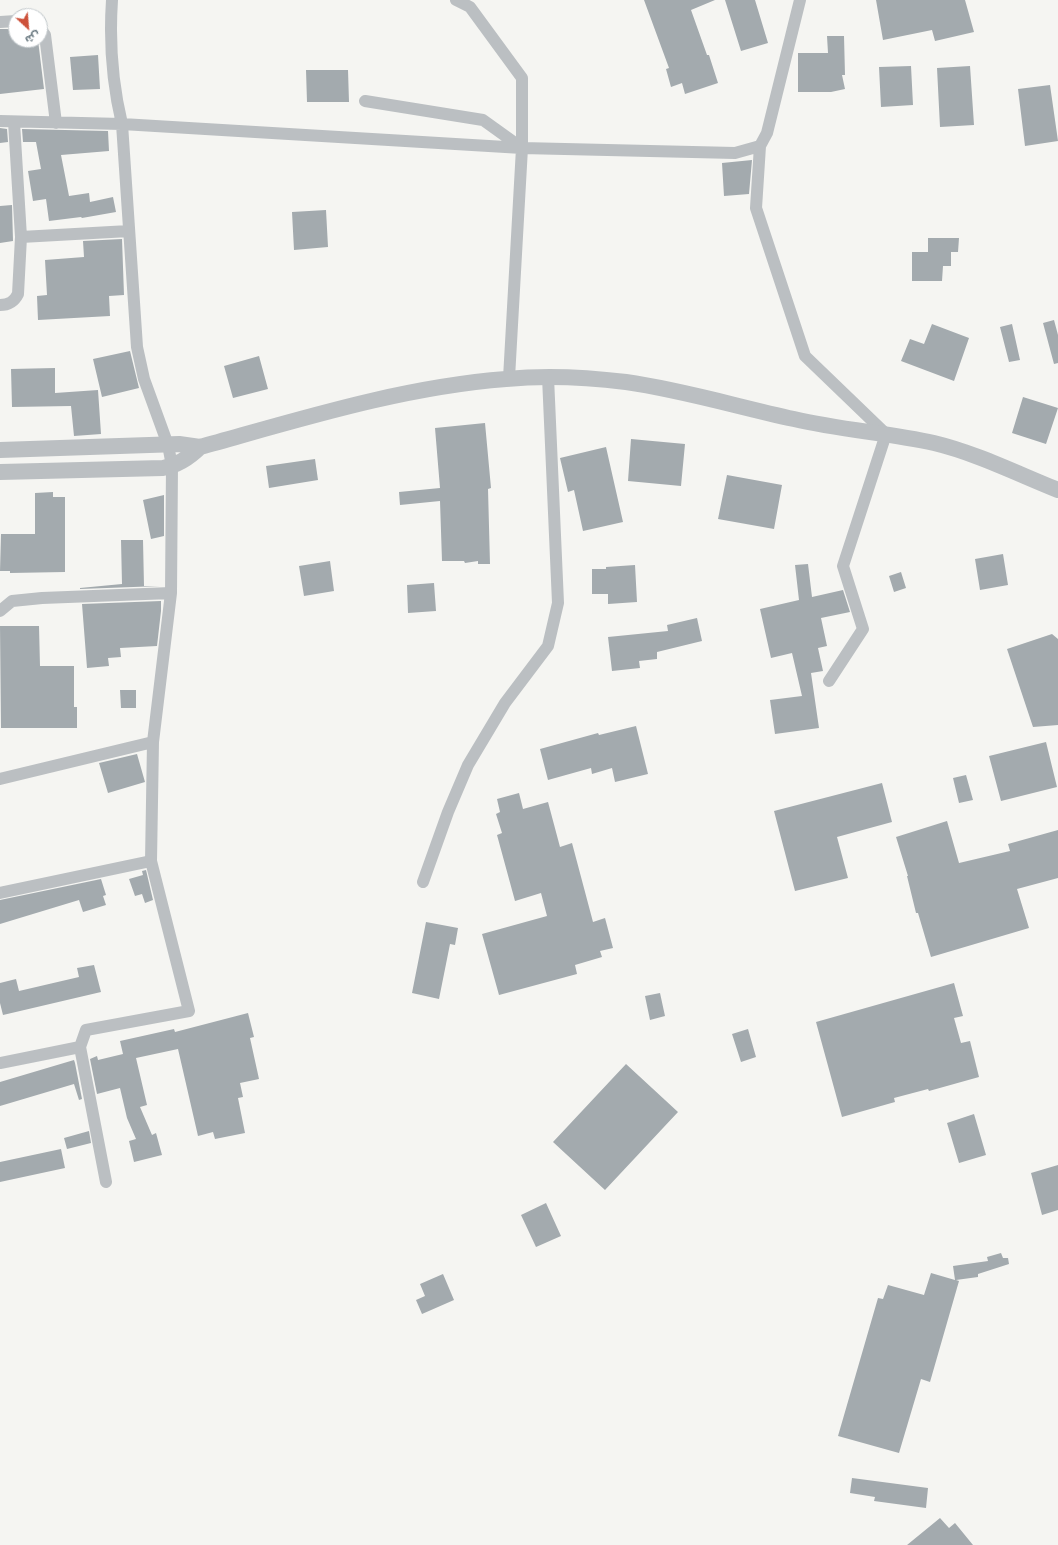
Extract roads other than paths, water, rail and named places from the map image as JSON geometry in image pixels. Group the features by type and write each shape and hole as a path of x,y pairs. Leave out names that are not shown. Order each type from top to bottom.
{"street":[{"path":"106,1182 80,1047 86,1030 189,1011 151,861 153,742 170,594 172,466 168,445 144,379 137,347 122,124 115,94 112,68 112,0"},
{"path":"456,0 470,7 522,78 522,148 509,378"},
{"path":"800,0 767,133 760,146 756,208 805,356 886,434"},
{"path":"47,48 56,123"},
{"path":"365,100 484,120 522,148"},
{"path":"0,121 122,124 522,148 735,153 760,146"},
{"path":"0,304 11,303 15,300 18,294 21,237 14,122"},
{"path":"21,237 129,231"},
{"path":"423,882 448,812 468,765 505,704 548,646 558,603 548,377"},
{"path":"0,450 168,445 200,447 399,394 472,382 509,378 587,378 626,382 664,389 817,424 886,434 936,444 959,450 1058,490"},
{"path":"829,681 863,629 843,566 886,434"},
{"path":"0,472 153,469 172,466 183,462 200,447"},
{"path":"0,611 12,601 42,598 170,594"},
{"path":"0,779 153,742"},
{"path":"0,893 151,861"},
{"path":"0,1063 80,1047"}]}
